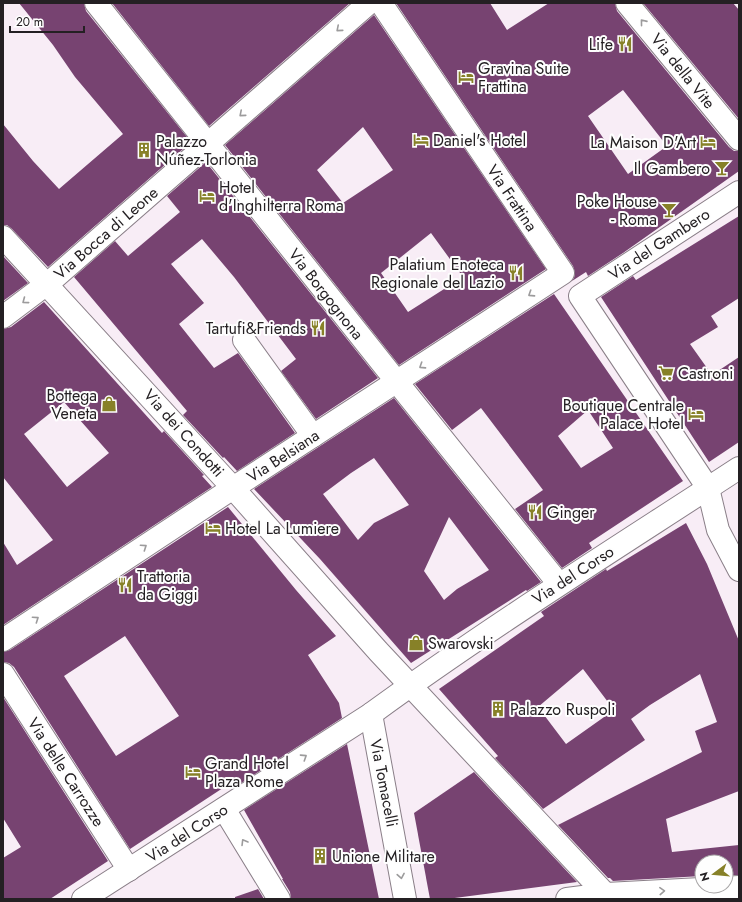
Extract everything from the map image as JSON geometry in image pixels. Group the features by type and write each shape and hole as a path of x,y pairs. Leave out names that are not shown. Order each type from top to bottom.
{"street":[{"name":"Via Borgognona","path":"96,3 396,382 559,584"},
{"name":"Via Bocca di Leone","path":"3,317 47,284 369,3"},
{"name":"Via Frattina","path":"381,3 563,273"},
{"name":"Via della Vite","path":"627,3 739,139"},
{"name":"Via del Gambero","path":"708,488 580,296 739,192"},
{"name":"Via dei Condotti","path":"3,237 233,488 410,685 608,897"},
{"name":"Via Belsiana","path":"3,640 563,273"},
{"path":"244,340 313,436"},
{"name":"Via del Corso","path":"83,899 371,714 410,685 559,584 739,468"},
{"path":"708,488 718,530 739,570"},
{"name":"Via delle Carrozze","path":"3,674 129,870"},
{"name":"Via Tomacelli","path":"371,714 405,899"},
{"path":"224,809 279,899"},
{"path":"567,899 739,887"}],"building":[{"name":"Palazzo Núñez-Torlonia","path":"19,3 84,3 86,11 191,142 48,267 12,229 7,225 3,225 3,124 33,161 59,189 123,134 75,77 53,45"},
{"path":"112,3 350,3 209,126"},
{"path":"396,3 490,3 507,30 549,3 615,3 617,11 729,147 734,151 739,151 739,171 623,253 588,276 586,272 572,281 575,273 573,266","holes":["623,90 667,146 628,174 588,116"]},
{"path":"643,3 733,3 739,10 739,119"},
{"path":"374,15 546,269 399,365 225,145","holes":["363,127 393,170 343,203 317,170","431,233 463,277 408,312 381,273"]},
{"path":"206,162 378,378 316,419 281,371 296,359 234,277 202,239 171,264 204,303 179,324 214,368 238,353 295,433 237,471 183,415 187,411 74,277 115,241 128,256 180,212 167,196"},
{"path":"739,216 739,298 711,316 718,327 690,344 712,375 739,357 739,442 709,462 601,297 633,276 636,280"},
{"path":"3,256 28,283 3,301"},
{"path":"554,294 683,481 589,543 592,548 562,568 515,509 543,490 481,408 452,430 415,384","holes":["588,410 613,448 581,468 558,436"]},
{"path":"44,302 162,433 164,431 204,475 202,476 212,487 3,625 3,542 17,565 53,540 3,477 3,329 11,327","holes":["64,402 109,453 67,487 24,434"]},
{"path":"394,398 541,582 411,663 320,559 254,489","holes":["374,458 409,505 374,523 358,540 323,494","449,517 489,570 457,589 444,600 424,571"]},
{"path":"228,507 336,636 308,655 339,703 342,718 232,789 229,784 130,849 14,667 9,663 3,662 3,652 10,650","holes":["125,636 179,716 116,756 64,676"]},
{"path":"686,523 707,564 739,641 739,791 666,819 672,852 739,845 739,875 734,875 734,854 694,854 694,876 613,881 608,878 558,825 702,752 695,731 717,722 700,674 650,705 631,719 645,740 543,809 495,758 498,756 439,689 544,616 541,612 606,569 607,571","holes":["583,669 614,710 566,744 538,707"]},
{"path":"3,697 108,861 50,899 3,899 3,858 21,847 3,818"},
{"name":"Unione Militare","path":"347,744 379,899 291,899 290,892 244,810"},
{"path":"474,772 577,882 447,899 430,899 414,813"},
{"path":"258,889 264,899 235,899 235,897"}],"place":[{"name":"Life","path":"625,44"},
{"name":"Gravina Suite Frattina","path":"466,77"},
{"name":"Daniel's Hotel","path":"421,140"},
{"name":"La Maison D'Art","path":"708,142"},
{"name":"Palazzo Núñez-Torlonia","path":"144,150"},
{"name":"Il Gambero","path":"722,168"},
{"name":"Hotel d'Inghilterra Roma","path":"207,196"},
{"name":"Poke House - Roma","path":"669,210"},
{"name":"Palatium Enoteca Regionale del Lazio","path":"516,273"},
{"name":"Tartufi&Friends","path":"318,328"},
{"name":"Castroni","path":"666,373"},
{"name":"Bottega Veneta","path":"109,404"},
{"name":"Boutique Centrale Palace Hotel","path":"696,414"},
{"name":"Ginger","path":"535,512"},
{"name":"Hotel La Lumiere","path":"213,528"},
{"name":"Trattoria da Giggi","path":"125,585"},
{"name":"Swarovski","path":"416,643"},
{"name":"Palazzo Ruspoli","path":"498,709"},
{"name":"Grand Hotel Plaza Rome","path":"193,772"},
{"name":"Unione Militare","path":"320,856"}]}
